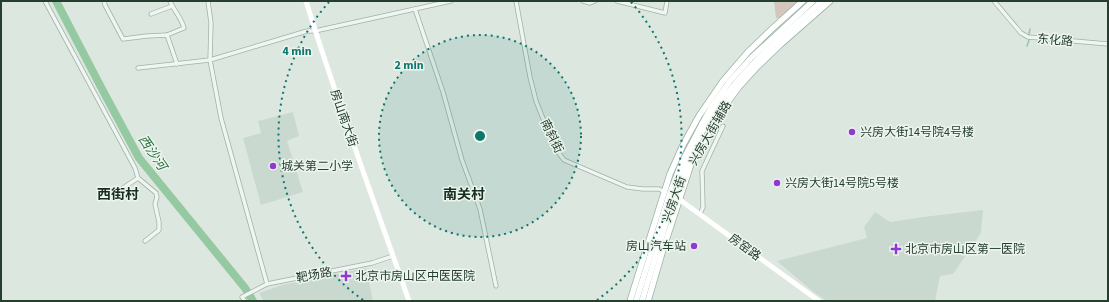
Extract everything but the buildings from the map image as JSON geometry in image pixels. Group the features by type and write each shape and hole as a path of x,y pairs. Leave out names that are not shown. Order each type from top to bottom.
{"main road":[{"name":"房山南大街","path":"306,1 340,109 409,301"},
{"name":"兴房大街","path":"630,301 670,174 705,106 723,81 748,52 803,1"},
{"name":"兴房大街","path":"636,301 694,144 703,122 712,106 730,81 758,51 813,1"},
{"name":"兴房大街","path":"694,144 715,110 754,62 822,1"},
{"name":"兴房大街辅路","path":"648,301 662,253 675,196 720,111 738,88 778,46 830,1"},
{"path":"758,51 772,29"},
{"path":"703,122 705,106"},
{"path":"681,151 694,144 696,156"},
{"name":"兴房大街","path":"642,301 675,196"},
{"name":"房窑路","path":"675,196 819,301"},
{"path":"655,258 662,253"}],"street":[{"path":"45,1 135,168 138,178 156,193 157,197 155,204 159,222 159,230 145,242"},
{"path":"105,1 105,5 123,39 167,35 184,28 182,21 170,1"},
{"path":"208,1 211,23 210,60 221,118 267,284"},
{"path":"138,68 210,60 306,31 315,31 451,1"},
{"name":"南斜街","path":"516,1 536,101 552,141 564,160 627,187 659,190 675,196"},
{"path":"583,1 590,3 595,1"},
{"path":"617,1 665,13 668,1"},
{"name":"东化路","path":"994,1 1021,33 1028,38 1108,44"},
{"path":"151,14 172,6"},
{"path":"416,9 443,92 462,160 480,209 496,286"},
{"path":"167,35 176,64"},
{"path":"700,214 703,207 702,171 723,126"},
{"path":"123,188 138,178"},
{"name":"靶场路","path":"245,301 242,297 267,284 372,263 393,256"}],"shaded area":[{"path":"774,1 799,1 779,18 776,18"},
{"name":"城关第二小学","path":"293,112 299,136 287,141 303,192 261,205 243,138 261,133 258,121"},
{"name":"北京市房山区第一医院","path":"983,210 981,233 953,274 940,276 935,301 827,301 811,290 777,261 867,238 864,227 875,212 890,222"},
{"name":"北京市房山区中医医院","path":"366,268 373,301 264,301 259,293 282,285"}],"waterway":[{"name":"西沙河","path":"56,1 139,158 245,288 253,301"},
{"path":"1029,34 1030,29"},
{"path":"1027,46 1029,40"}],"place":[{"name":"兴房大街14号院4号楼","path":"852,132"},
{"name":"城关第二小学","path":"273,166"},
{"name":"兴房大街14号院5号楼","path":"777,183"},
{"name":"房山汽车站","path":"694,246"},
{"name":"北京市房山区第一医院","path":"896,249"},
{"name":"北京市房山区中医医院","path":"346,276"}],"district":[{"name":"西街村","path":"118,194"},
{"name":"南关村","path":"464,194"}]}
